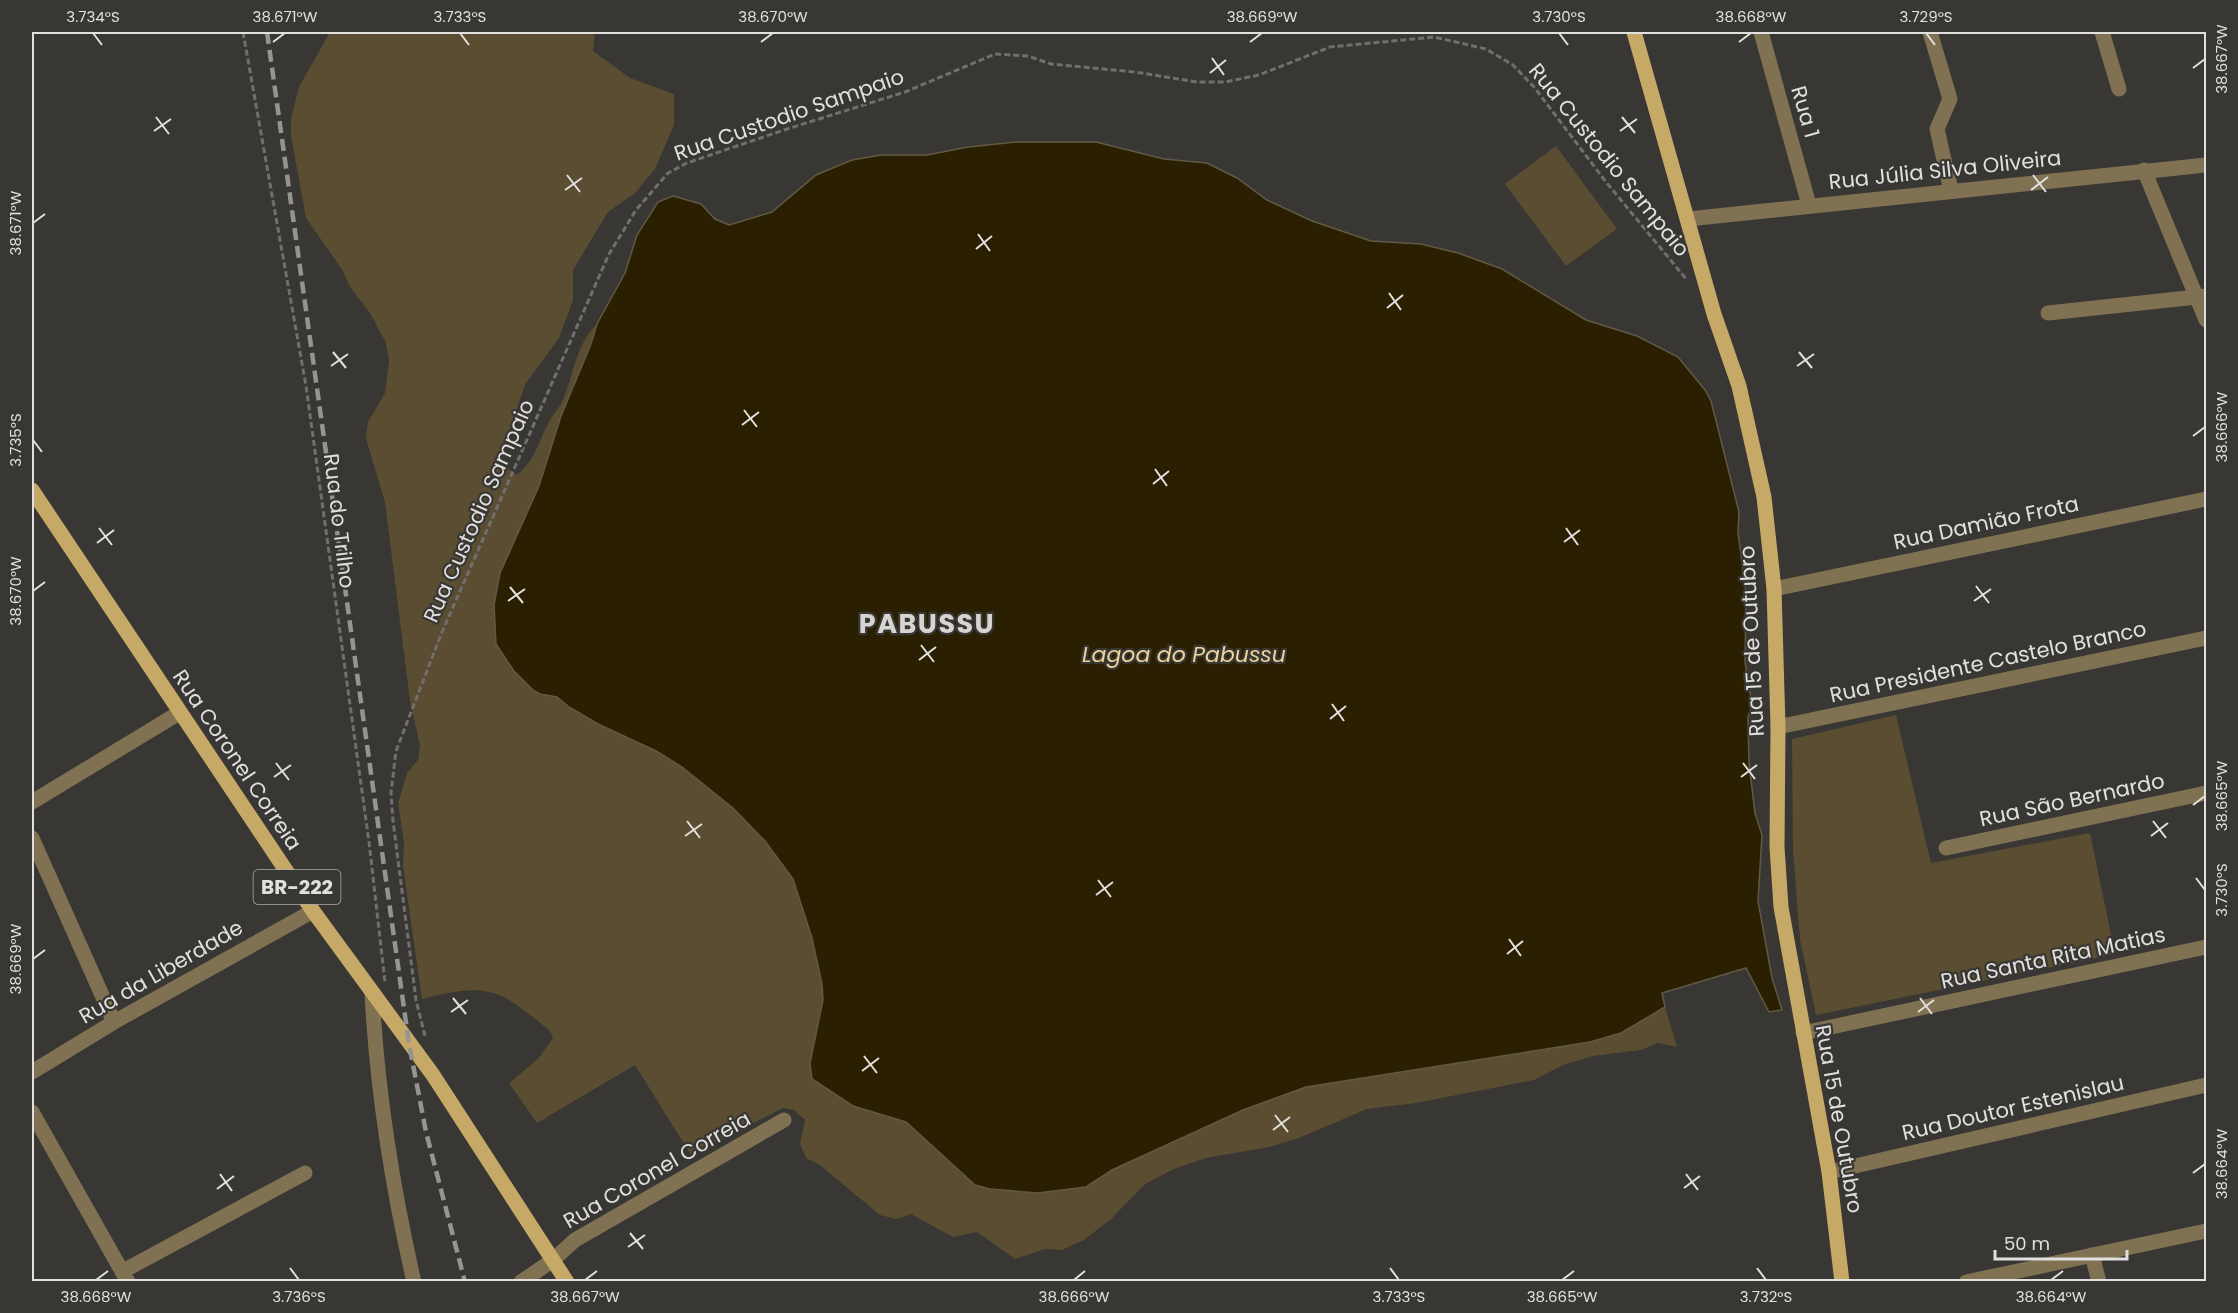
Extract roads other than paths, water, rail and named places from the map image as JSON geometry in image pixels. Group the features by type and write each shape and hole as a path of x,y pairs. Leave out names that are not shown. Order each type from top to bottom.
{"main road":[{"name":"Rua 15 de Outubro","path":"1634,32 1714,314 1739,386 1756,453 1764,497 1774,589 1779,727 1777,847 1781,907 1829,1172 1842,1281"},
{"name":"Rua Coronel Correia","path":"32,490 313,911 434,1076 567,1281"}],"street":[{"name":"Rua 1","path":"1761,32 1809,205"},
{"path":"1930,32 1950,99 1937,129 1951,190"},
{"path":"2102,32 2119,89"},
{"name":"Rua Júlia Silva Oliveira","path":"1688,219 2206,165"},
{"path":"2144,170 2202,296 2206,320"},
{"path":"2048,313 2202,296"},
{"name":"Rua Damião Frota","path":"1774,589 2206,499"},
{"name":"Rua Presidente Castelo Branco","path":"1779,727 2206,638"},
{"path":"32,802 179,713"},
{"name":"Rua São Bernardo","path":"1946,848 2206,793"},
{"path":"32,838 114,1022"},
{"name":"Rua da Liberdade","path":"32,1072 114,1022 313,911"},
{"name":"Rua Santa Rita Matias","path":"1803,1033 2206,947"},
{"path":"372,993 376,1075 403,1232 414,1281"},
{"name":"Rua Doutor Estenislau","path":"1829,1172 2206,1084"},
{"path":"32,1113 125,1276 305,1173"},
{"name":"Rua Coronel Correia","path":"553,1260 575,1240 784,1120"},
{"path":"1965,1281 2206,1230"},
{"path":"2091,1255 2099,1281"},
{"path":"521,1281 553,1260"}],"water":[{"name":"Lagoa do Pabussu","path":"1016,142 1096,142 1164,159 1207,163 1237,178 1267,200 1312,221 1371,241 1421,244 1458,253 1502,269 1586,320 1637,336 1678,357 1705,390 1711,401 1739,512 1738,532 1746,594 1745,662 1752,705 1748,717 1749,764 1755,813 1762,835 1758,901 1772,978 1782,1010 1769,1012 1746,968 1662,993 1665,1007 1621,1033 1590,1042 1306,1087 1243,1110 1112,1170 1086,1187 1038,1193 990,1189 975,1185 906,1122 853,1106 812,1079 810,1063 823,1000 822,984 812,938 793,879 765,841 733,808 682,767 656,751 598,724 557,697 540,694 533,690 514,671 496,644 494,605 500,573 539,486 561,416 597,324 625,273 637,235 658,202 673,196 701,204 715,219 729,225 772,212 816,175 852,160 881,155 927,155 968,147"}],"railway":[{"path":"267,32 409,1044 426,1132 465,1282"}],"district":[{"name":"PABUSSU","path":"927,624"}]}
